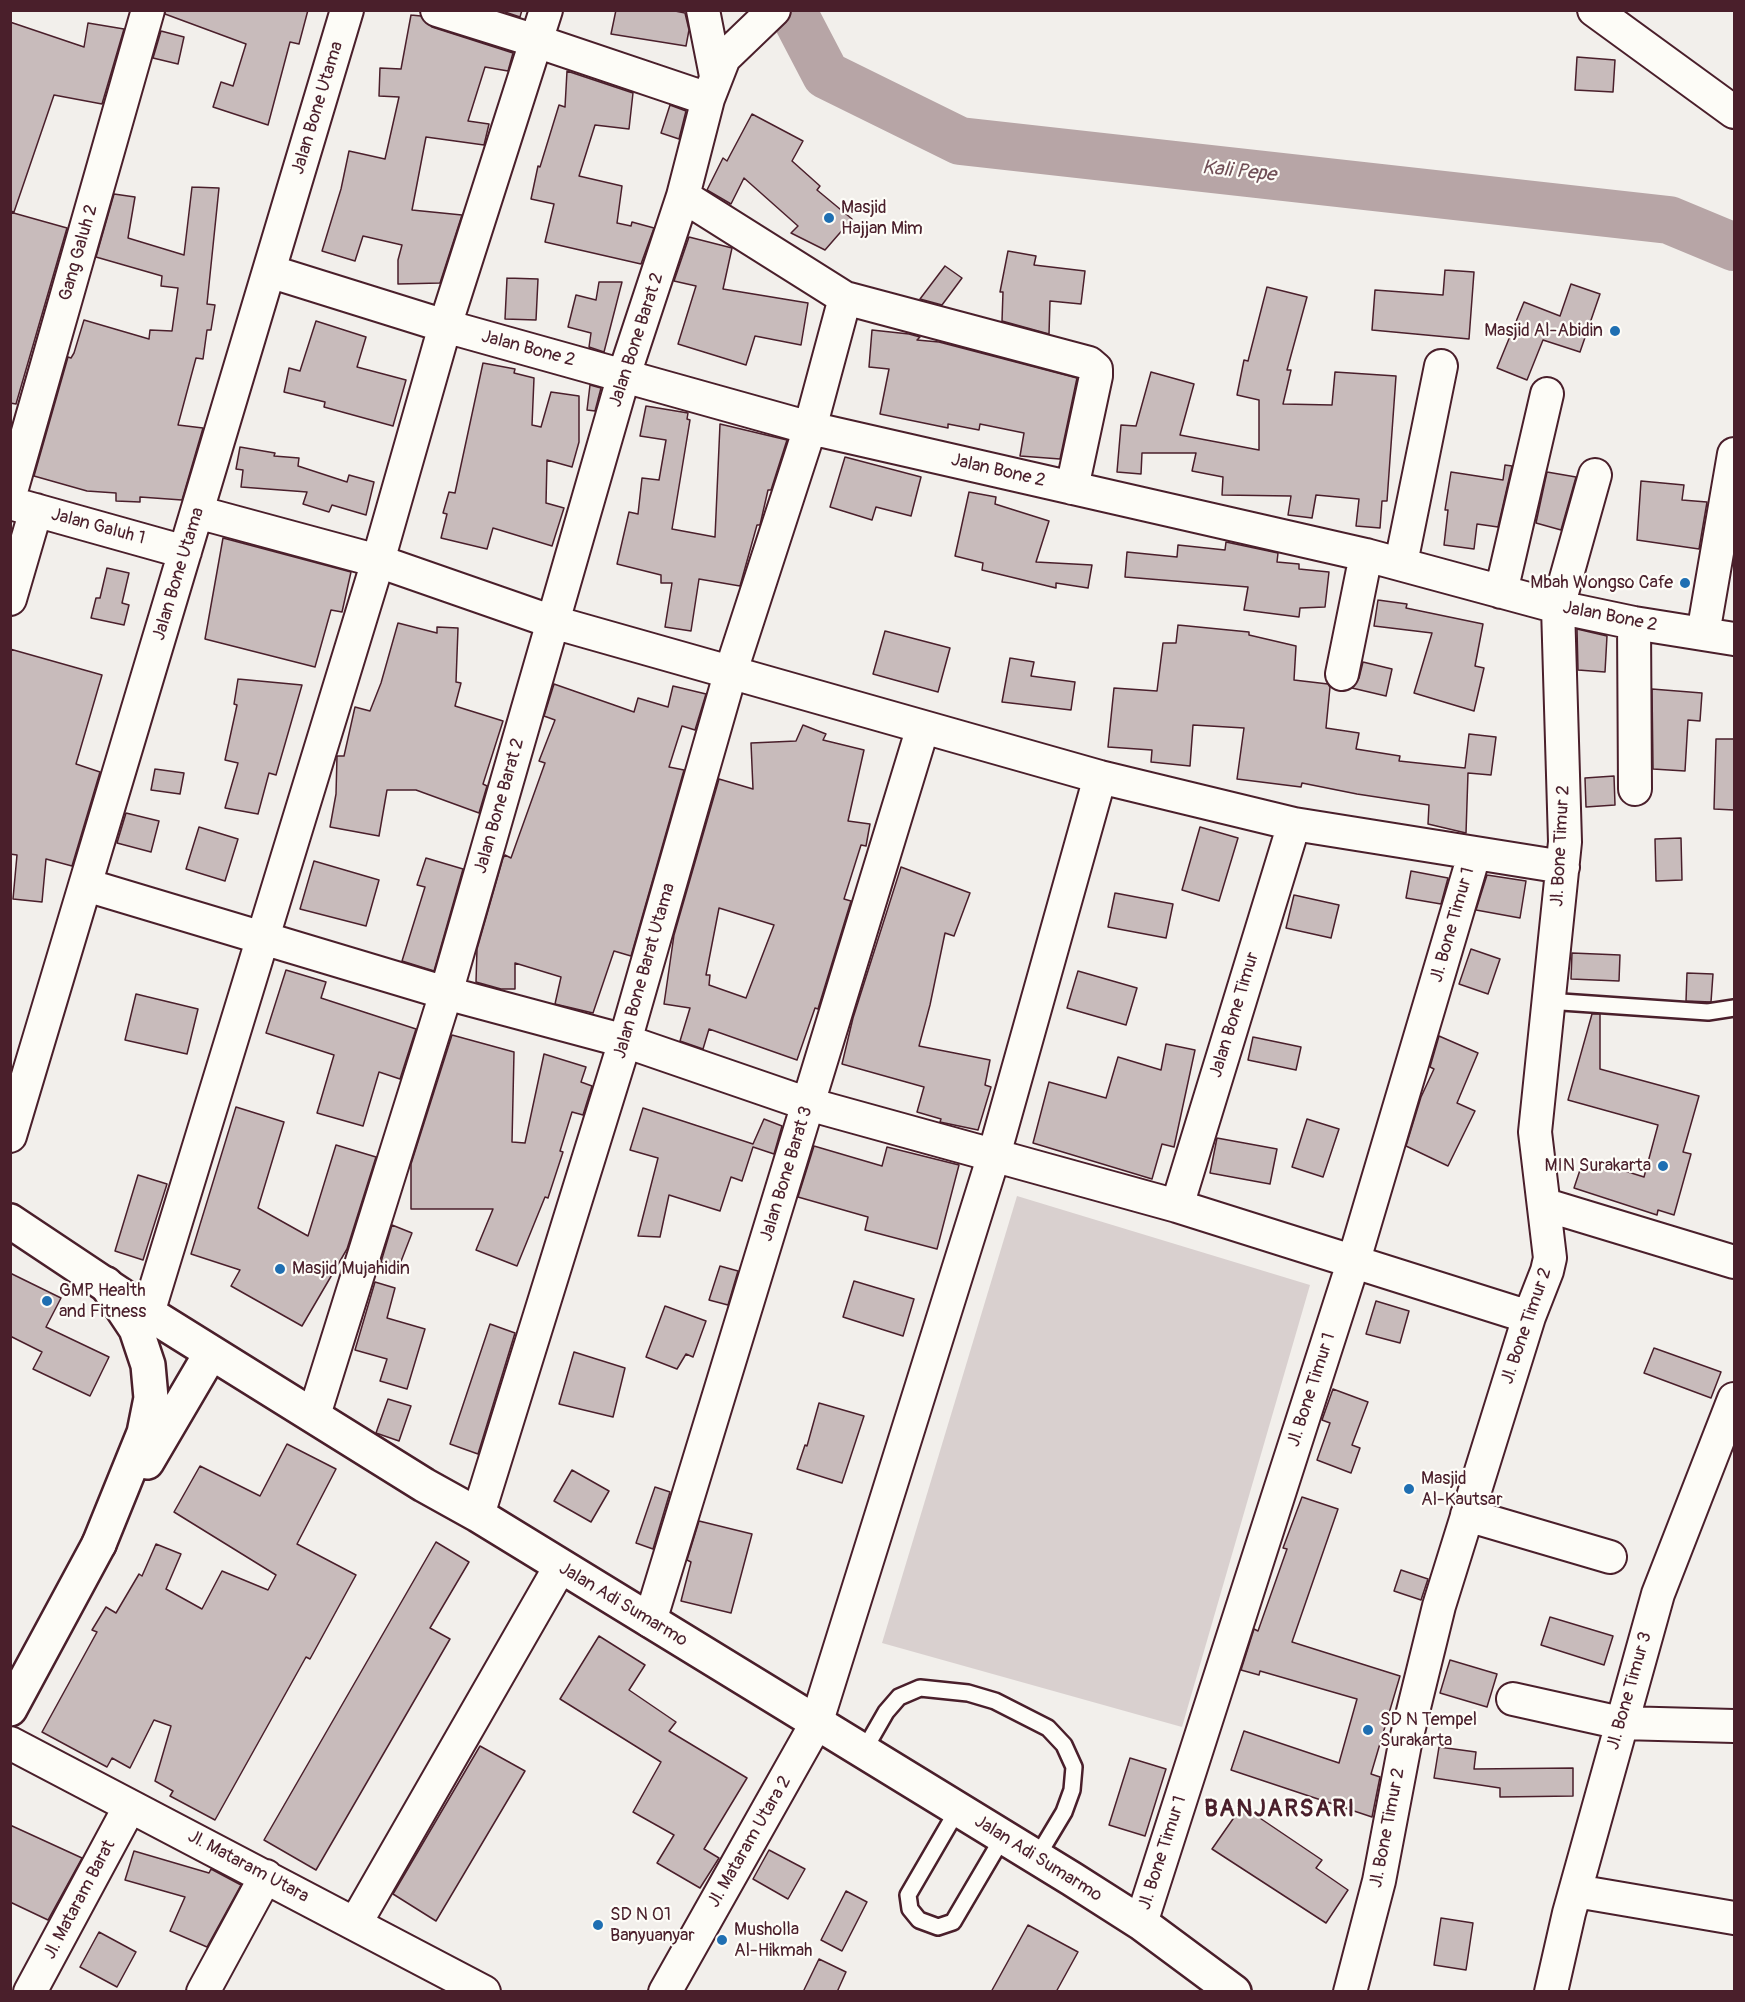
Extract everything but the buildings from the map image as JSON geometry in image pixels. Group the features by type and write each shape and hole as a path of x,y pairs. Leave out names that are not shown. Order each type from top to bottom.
{"main road":[{"name":"Jalan Adi Sumarmo","path":"10,1221 148,1313 424,1485 478,1515 816,1724 1037,1857 1141,1923 1234,1992"},
{"path":"99,1544 144,1433 151,1398 148,1365 136,1329 106,1284"},
{"path":"10,1709 99,1544 211,1353"}],"street":[{"name":"Gang Galuh 2","path":"10,599 19,503 148,10"},
{"name":"Jalan Bone Utama","path":"10,1136 347,10"},
{"path":"437,10 536,41 716,78"},
{"path":"148,1313 378,561 445,326 546,10"},
{"path":"703,10 716,78"},
{"path":"716,78 774,10"},
{"path":"1594,10 1734,112"},
{"name":"Jalan Bone Barat 2","path":"314,1415 446,993 624,375 683,196 716,78"},
{"path":"683,196 845,298 1089,363 1096,369 1096,376 1072,488"},
{"name":"Jalan Bone 2","path":"269,272 445,326 810,428 1401,563 1558,607 1634,623 1734,639"},
{"name":"Jalan Bone Barat Utama","path":"478,1515 625,1041 731,671 810,428 845,298"},
{"path":"1401,563 1441,366"},
{"path":"1501,592 1547,394"},
{"path":"1703,634 1734,454"},
{"name":"Jl. Bone Timur 2","path":"1350,1992 1379,1881 1405,1744 1439,1606 1528,1317 1550,1258 1546,1205 1535,1132 1547,1001 1563,867 1566,807 1558,607 1595,475"},
{"name":"Jalan Galuh 1","path":"19,503 185,552"},
{"path":"197,512 378,561 553,622 1100,777 1294,824 1474,855 1563,867"},
{"path":"1342,674 1366,555"},
{"path":"1634,623 1635,789"},
{"name":"Jalan Bone Barat 3","path":"650,1621 923,727"},
{"name":"Jl. Mataram Utara 2","path":"665,1992 816,1724 994,1155 1100,777"},
{"name":"Jalan Bone Timur","path":"1177,1206 1294,824"},
{"name":"Jl. Bone Timur 1","path":"1141,1923 1354,1260 1474,855"},
{"path":"86,885 262,940 625,1041 808,1104 1177,1206 1354,1260 1528,1317"},
{"path":"1546,1205 1734,1262"},
{"name":"Jl. Bone Timur 3","path":"1551,1992 1621,1723 1658,1594 1734,1399"},
{"path":"1467,1515 1610,1557"},
{"path":"355,1924 560,1567"},
{"path":"1513,1699 1621,1723 1734,1726"},
{"name":"Jl. Mataram Utara","path":"10,1743 129,1808 196,1839 484,1992"},
{"name":"Jl. Mataram Barat","path":"30,1992 129,1808"},
{"path":"203,1992 266,1876"},
{"path":"1576,1891 1734,1918"}],"lane":[{"path":"1547,1001 1708,1011 1734,1008"},
{"path":"863,1752 886,1712 899,1697 920,1688 942,1689 995,1701 1048,1728 1064,1745 1074,1767 1072,1790 1064,1812 1037,1857"},
{"path":"958,1809 908,1895 910,1909 919,1920 938,1927 953,1922 1003,1837"}],"shaded area":[{"path":"1017,1196 1310,1285 1182,1727 882,1643"}],"waterway":[{"name":"Kali Pepe","path":"792,10 826,75 960,141 1669,220 1734,247"}],"place":[{"name":"Masjid Hajjan Mim","path":"829,218"},
{"name":"Masjid Al-Abidin","path":"1615,331"},
{"name":"Mbah Wongso Cafe","path":"1685,583"},
{"name":"MIN Surakarta","path":"1663,1166"},
{"name":"Masjid Mujahidin","path":"280,1269"},
{"name":"GMP Health and Fitness","path":"47,1301"},
{"name":"Masjid Al-Kautsar","path":"1409,1489"},
{"name":"SD N Tempel Surakarta","path":"1368,1730"},
{"name":"SD N 01 Banyuanyar","path":"598,1925"},
{"name":"Musholla Al-Hikmah","path":"722,1940"}],"district":[{"name":"BANJARSARI","path":"1280,1810"}]}
